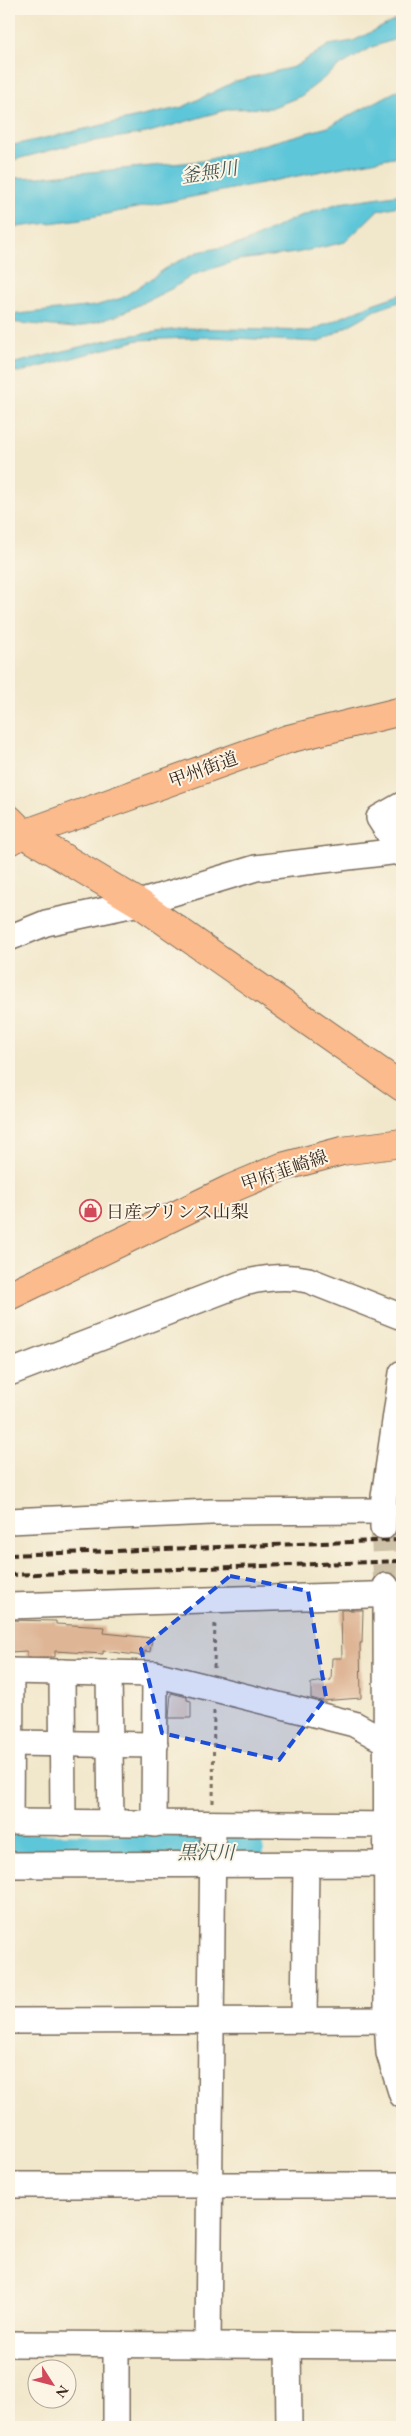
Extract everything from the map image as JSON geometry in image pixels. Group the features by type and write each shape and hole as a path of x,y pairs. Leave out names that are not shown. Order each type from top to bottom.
{"main road":[{"name":"甲州街道","path":"14,831 288,739 402,711"},
{"path":"14,831 139,903 402,1087"},
{"name":"甲府韮崎線","path":"9,1296 230,1189 282,1168 342,1151 402,1143"}],"street":[{"path":"9,926 46,923 139,903 256,868 401,853 379,818 402,804"},
{"path":"9,938 46,923"},
{"path":"9,1373 243,1283 264,1278 296,1277 308,1280 402,1317"},
{"path":"9,1521 211,1512 388,1508 402,1373"},
{"path":"9,1606 215,1601 391,1591 385,1741 394,1825 395,2020 389,2053 402,2095"},
{"path":"385,1741 354,1724 155,1674 10,1671 9,1822 394,1825"},
{"path":"62,1672 63,1823"},
{"path":"108,1673 111,1823"},
{"path":"154,1824 155,1674"},
{"path":"10,1743 154,1745"},
{"path":"208,2345 213,1824"},
{"path":"304,2020 306,1864"},
{"path":"9,1865 394,1864"},
{"path":"9,2020 395,2020"},
{"path":"9,2185 402,2185"},
{"path":"9,2344 402,2346"},
{"path":"116,2345 116,2420"},
{"path":"288,2345 289,2427"}],"highlighted area":[{"path":"230,1576 308,1591 326,1697 279,1760 162,1733 141,1649"}],"water":[{"path":"402,17 402,37 372,47 338,67 301,96 271,108 229,109 146,133 75,144 9,161 9,146 183,107 236,81 294,67 329,45 353,41"},
{"name":"釜無川","path":"402,88 402,155 81,219 9,228 9,178 40,177 203,161 328,127"},
{"path":"402,194 402,205 377,211 345,242 296,253 238,260 193,275 173,288 116,316 75,328 9,322 9,315 95,306 122,298 171,265 198,252 244,243 297,217 339,203"},
{"path":"402,294 402,301 376,310 319,342 212,337 138,340 21,372 9,371 9,362 16,363 119,337 186,328 310,331 375,303"}],"building":[{"path":"341,1610 363,1610 362,1643 360,1643 361,1698 321,1701 311,1698 311,1683 331,1680 332,1658 342,1658"},
{"path":"9,1620 56,1621 56,1624 105,1627 104,1633 152,1638 150,1652 145,1651 144,1656 103,1651 103,1654 55,1651 55,1657 27,1657 27,1651 9,1652"},
{"path":"171,1693 187,1697 187,1700 191,1701 191,1718 169,1718"}],"waterway":[{"name":"黒沢川","path":"9,1851 247,1852"}],"tunnel":[{"path":"383,1527 386,1586"}],"railway":[{"path":"9,1555 402,1540"},
{"path":"9,1575 402,1561"}],"place":[{"name":"日産プリンス山梨","path":"90,1211"}]}
